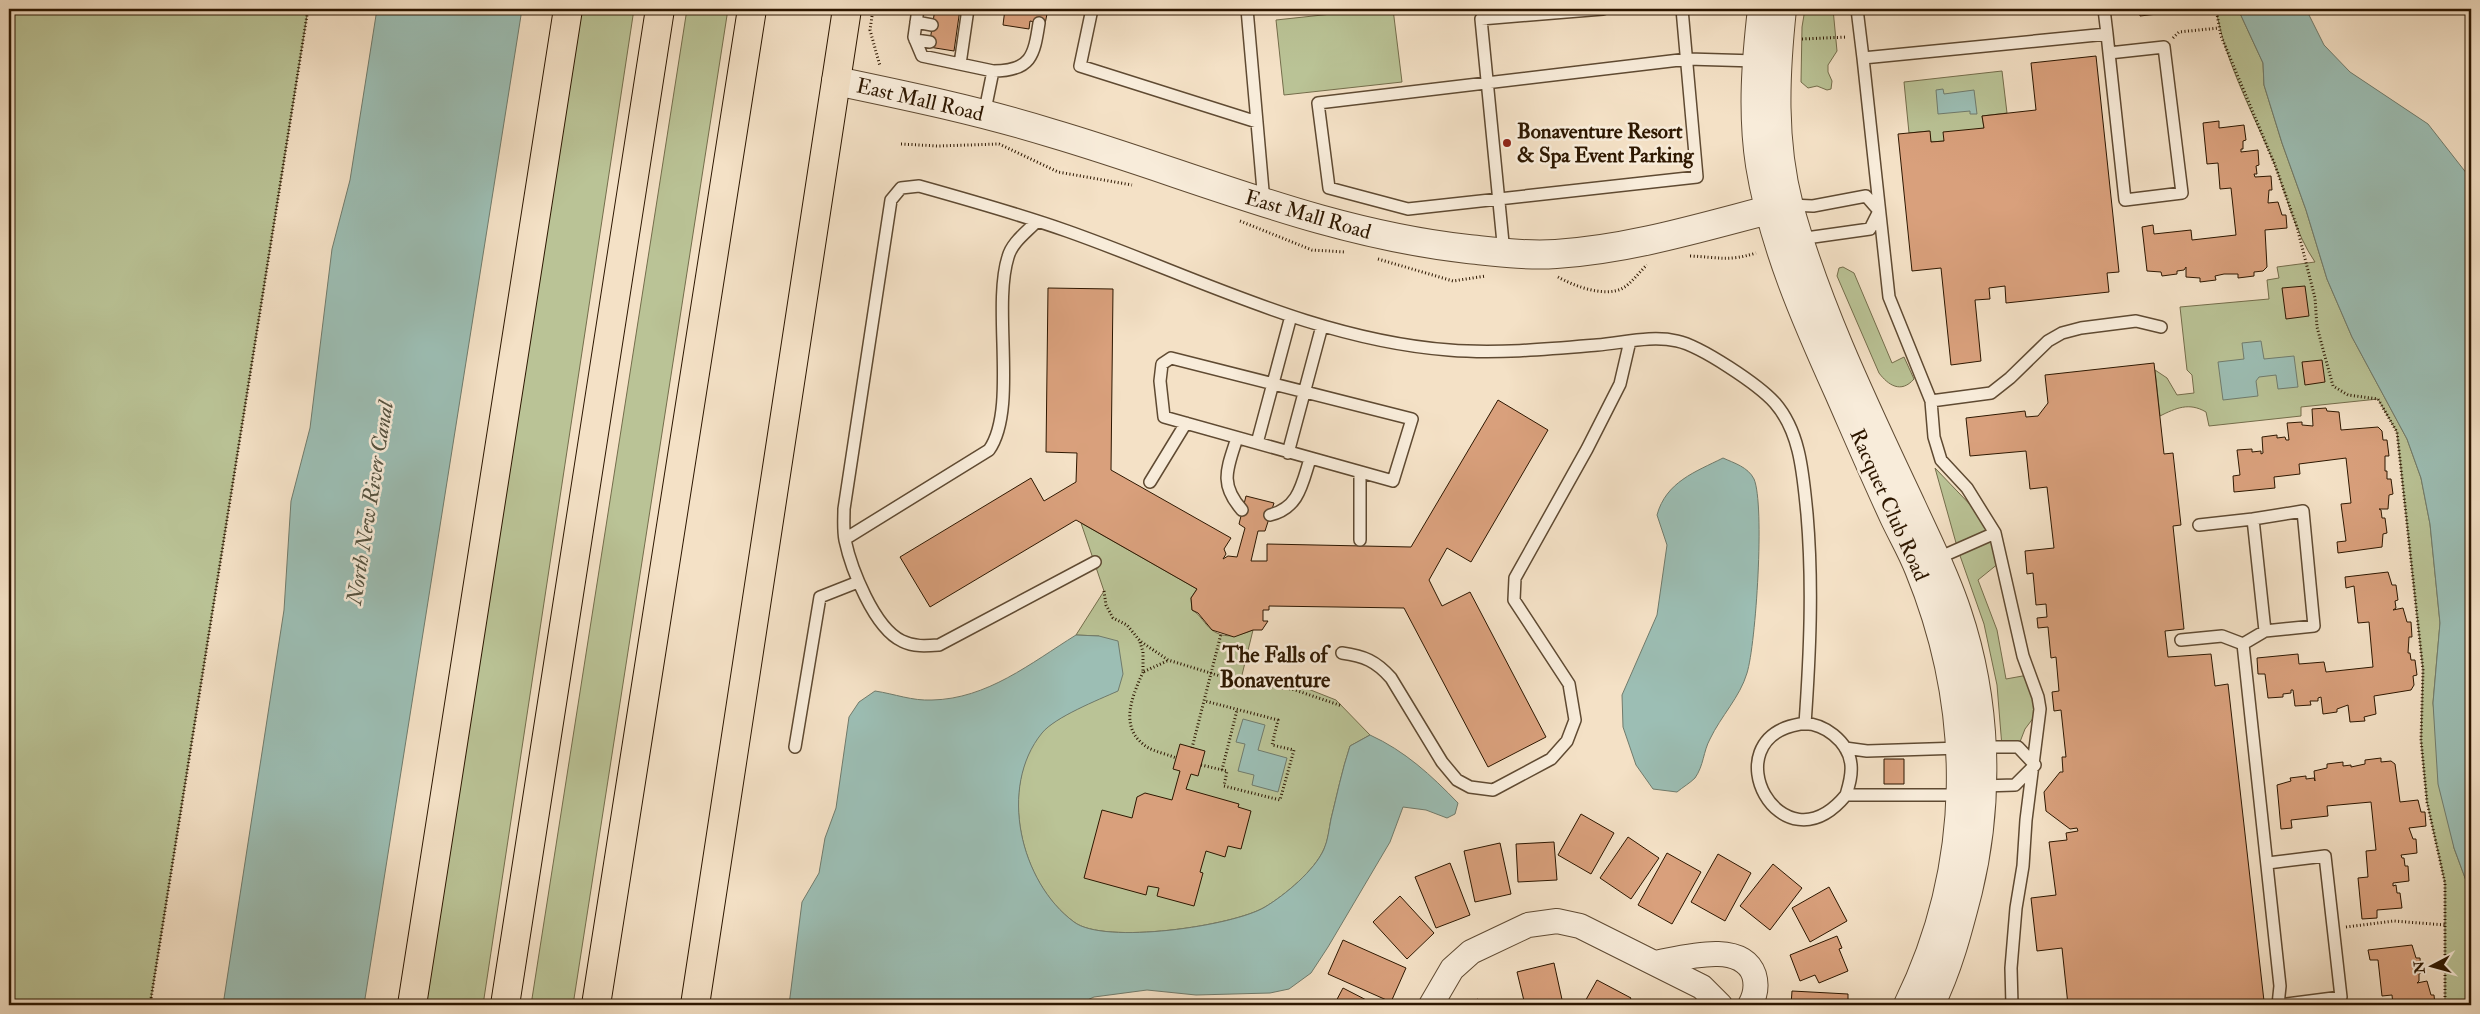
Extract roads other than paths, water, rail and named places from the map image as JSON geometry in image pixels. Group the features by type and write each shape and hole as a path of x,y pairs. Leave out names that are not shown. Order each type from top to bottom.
{"main road":[{"path":"412,1005 568,9"},
{"path":"505,1005 660,9"},
{"path":"596,1005 752,9"},
{"path":"695,1005 847,9"}],"street":[{"name":"Racquet Club Road","path":"1762,9 1756,61 1756,107 1760,164 1779,207 1800,239 1830,323 1912,508 1928,563 1938,620 1972,747 1972,790 1977,855 1958,932 1938,990 1930,1005"},
{"name":"Racquet Club Road","path":"1782,9 1776,63 1776,106 1780,161 1779,207 1790,278 1811,331 1894,517 1928,563"},
{"name":"East Mall Road","path":"836,81 984,115 1052,133 1297,215 1382,236 1504,253 1557,254 1657,239 1779,207"},
{"name":"Racquet Club Road","path":"1908,1005 1919,982 1941,916 1972,790"},
{"path":"1431,1005 1452,969 1471,952 1500,936 1542,921 1570,922 1580,926 1702,987 1720,1005"},
{"path":"1655,963 1717,954 1738,956 1746,961 1755,978 1754,998 1750,1005"}],"lane":[{"path":"918,9 915,40 922,56 993,71 1013,70 1026,62 1035,49 1039,23"},
{"path":"960,64 961,30 968,9"},
{"path":"1092,9 1080,66 1257,122"},
{"path":"1247,9 1264,204"},
{"path":"1504,253 1482,19 1603,9"},
{"path":"1682,9 1688,60 1697,177 1408,209 1329,188 1318,103 1688,60 1756,61"},
{"path":"1857,9 1889,297 1931,401 1934,437 1941,460 1967,488 1996,533 2023,656 2038,697 2040,709 2016,908 2012,968 2012,1005"},
{"path":"2104,9 2125,200 2182,193 2164,47 2109,53"},
{"path":"916,22 932,25"},
{"path":"1863,58 2107,34"},
{"path":"915,40 930,42"},
{"path":"984,115 993,71"},
{"path":"1095,562 939,645 917,646 900,640 886,629 858,582 845,538 844,509 848,469 891,200 901,188 919,186 1065,230 1291,316 1322,326 1381,340 1450,350 1541,349 1654,339 1679,341 1730,367 1773,401 1787,418 1796,442 1803,475 1811,567 1811,642 1805,724"},
{"path":"1779,207 1813,206 1866,196 1879,211"},
{"path":"1800,239 1870,229 1879,211"},
{"path":"845,538 989,450 997,439 1002,402 1004,292 1008,256 1016,241 1037,222"},
{"path":"1257,443 1291,316"},
{"path":"1931,401 1990,393 2010,378 2048,341 2062,333 2081,328 2136,321 2161,327"},
{"path":"1288,453 1322,326"},
{"path":"1342,653 1372,659 1382,668 1391,678 1442,762 1457,780 1470,787 1493,790 1551,759 1567,741 1575,720 1569,684 1514,600 1515,578 1587,449 1620,384 1630,342"},
{"path":"1171,358 1273,385 1304,391 1412,420 1393,481 1164,417 1160,381 1162,364 1171,358"},
{"path":"1150,482 1186,423"},
{"path":"1236,438 1228,467 1226,486 1233,500 1242,510"},
{"path":"1270,515 1290,507 1299,495 1310,459"},
{"path":"1360,472 1360,540"},
{"path":"2199,525 2303,511 2314,626 2265,631 2243,644"},
{"path":"2253,519 2265,631"},
{"path":"1928,563 1996,533"},
{"path":"795,747 820,597 858,582"},
{"path":"2181,640 2222,636 2243,644"},
{"path":"2243,644 2268,862 2280,986 2278,1005 2341,997 2325,856 2268,862"},
{"path":"1805,724 1821,727 1835,735 1846,748 1851,764 1851,780 1846,795 1835,808 1821,816 1807,819 1792,818 1779,812 1768,803 1760,790 1756,776 1758,761 1764,746 1774,734 1789,726 1805,724"},
{"path":"1846,748 1867,751 2018,747 2034,765"},
{"path":"1846,795 1972,790 2015,784 2034,765"}],"water":[{"name":"North New River Canal","path":"377,9 522,9 364,1005 223,1005 284,610 291,501 310,428 332,249 350,180"},
{"path":"2238,9 2306,9 2324,45 2350,72 2428,124 2471,179 2471,894 2454,848 2438,784 2433,703 2440,623 2430,524 2421,478 2407,439 2352,337 2327,279 2264,85 2263,63"},
{"path":"1943,89 1944,94 1974,90 1977,114 1970,114 1970,111 1938,114 1936,90"},
{"path":"2261,341 2264,359 2294,356 2298,387 2278,389 2276,375 2259,377 2256,381 2258,396 2223,400 2218,362 2244,359 2242,343"},
{"path":"1723,458 1748,471 1754,479 1757,494 1759,516 1758,575 1753,634 1747,673 1744,682 1710,739 1695,778 1677,792 1653,789 1636,765 1623,727 1622,695 1657,615 1667,545 1657,515 1661,504 1674,486 1692,473"},
{"path":"1076,635 1099,636 1118,641 1123,674 1118,691 1066,715 1042,733 1029,755 1021,780 1019,806 1021,833 1029,859 1040,883 1055,905 1074,922 1090,929 1112,932 1169,930 1226,921 1265,907 1299,881 1320,857 1326,842 1350,746 1370,735 1395,748 1438,783 1458,803 1455,814 1447,818 1426,810 1403,807 1390,842 1328,947 1311,973 1289,989 1270,993 1196,995 1147,990 1094,997 1076,1005 789,1005 802,902 819,873 825,838 836,808 849,717 859,702 875,691 925,700 952,698 971,693 1008,678"},
{"path":"1243,719 1265,725 1258,750 1287,758 1278,792 1252,785 1254,775 1238,771 1245,744 1236,742"}],"place":[{"name":"Bonaventure Resort & Spa Event Parking","path":"1507,143"}],"district":[{"name":"The Falls of Bonaventure","path":"1275,668"}]}
